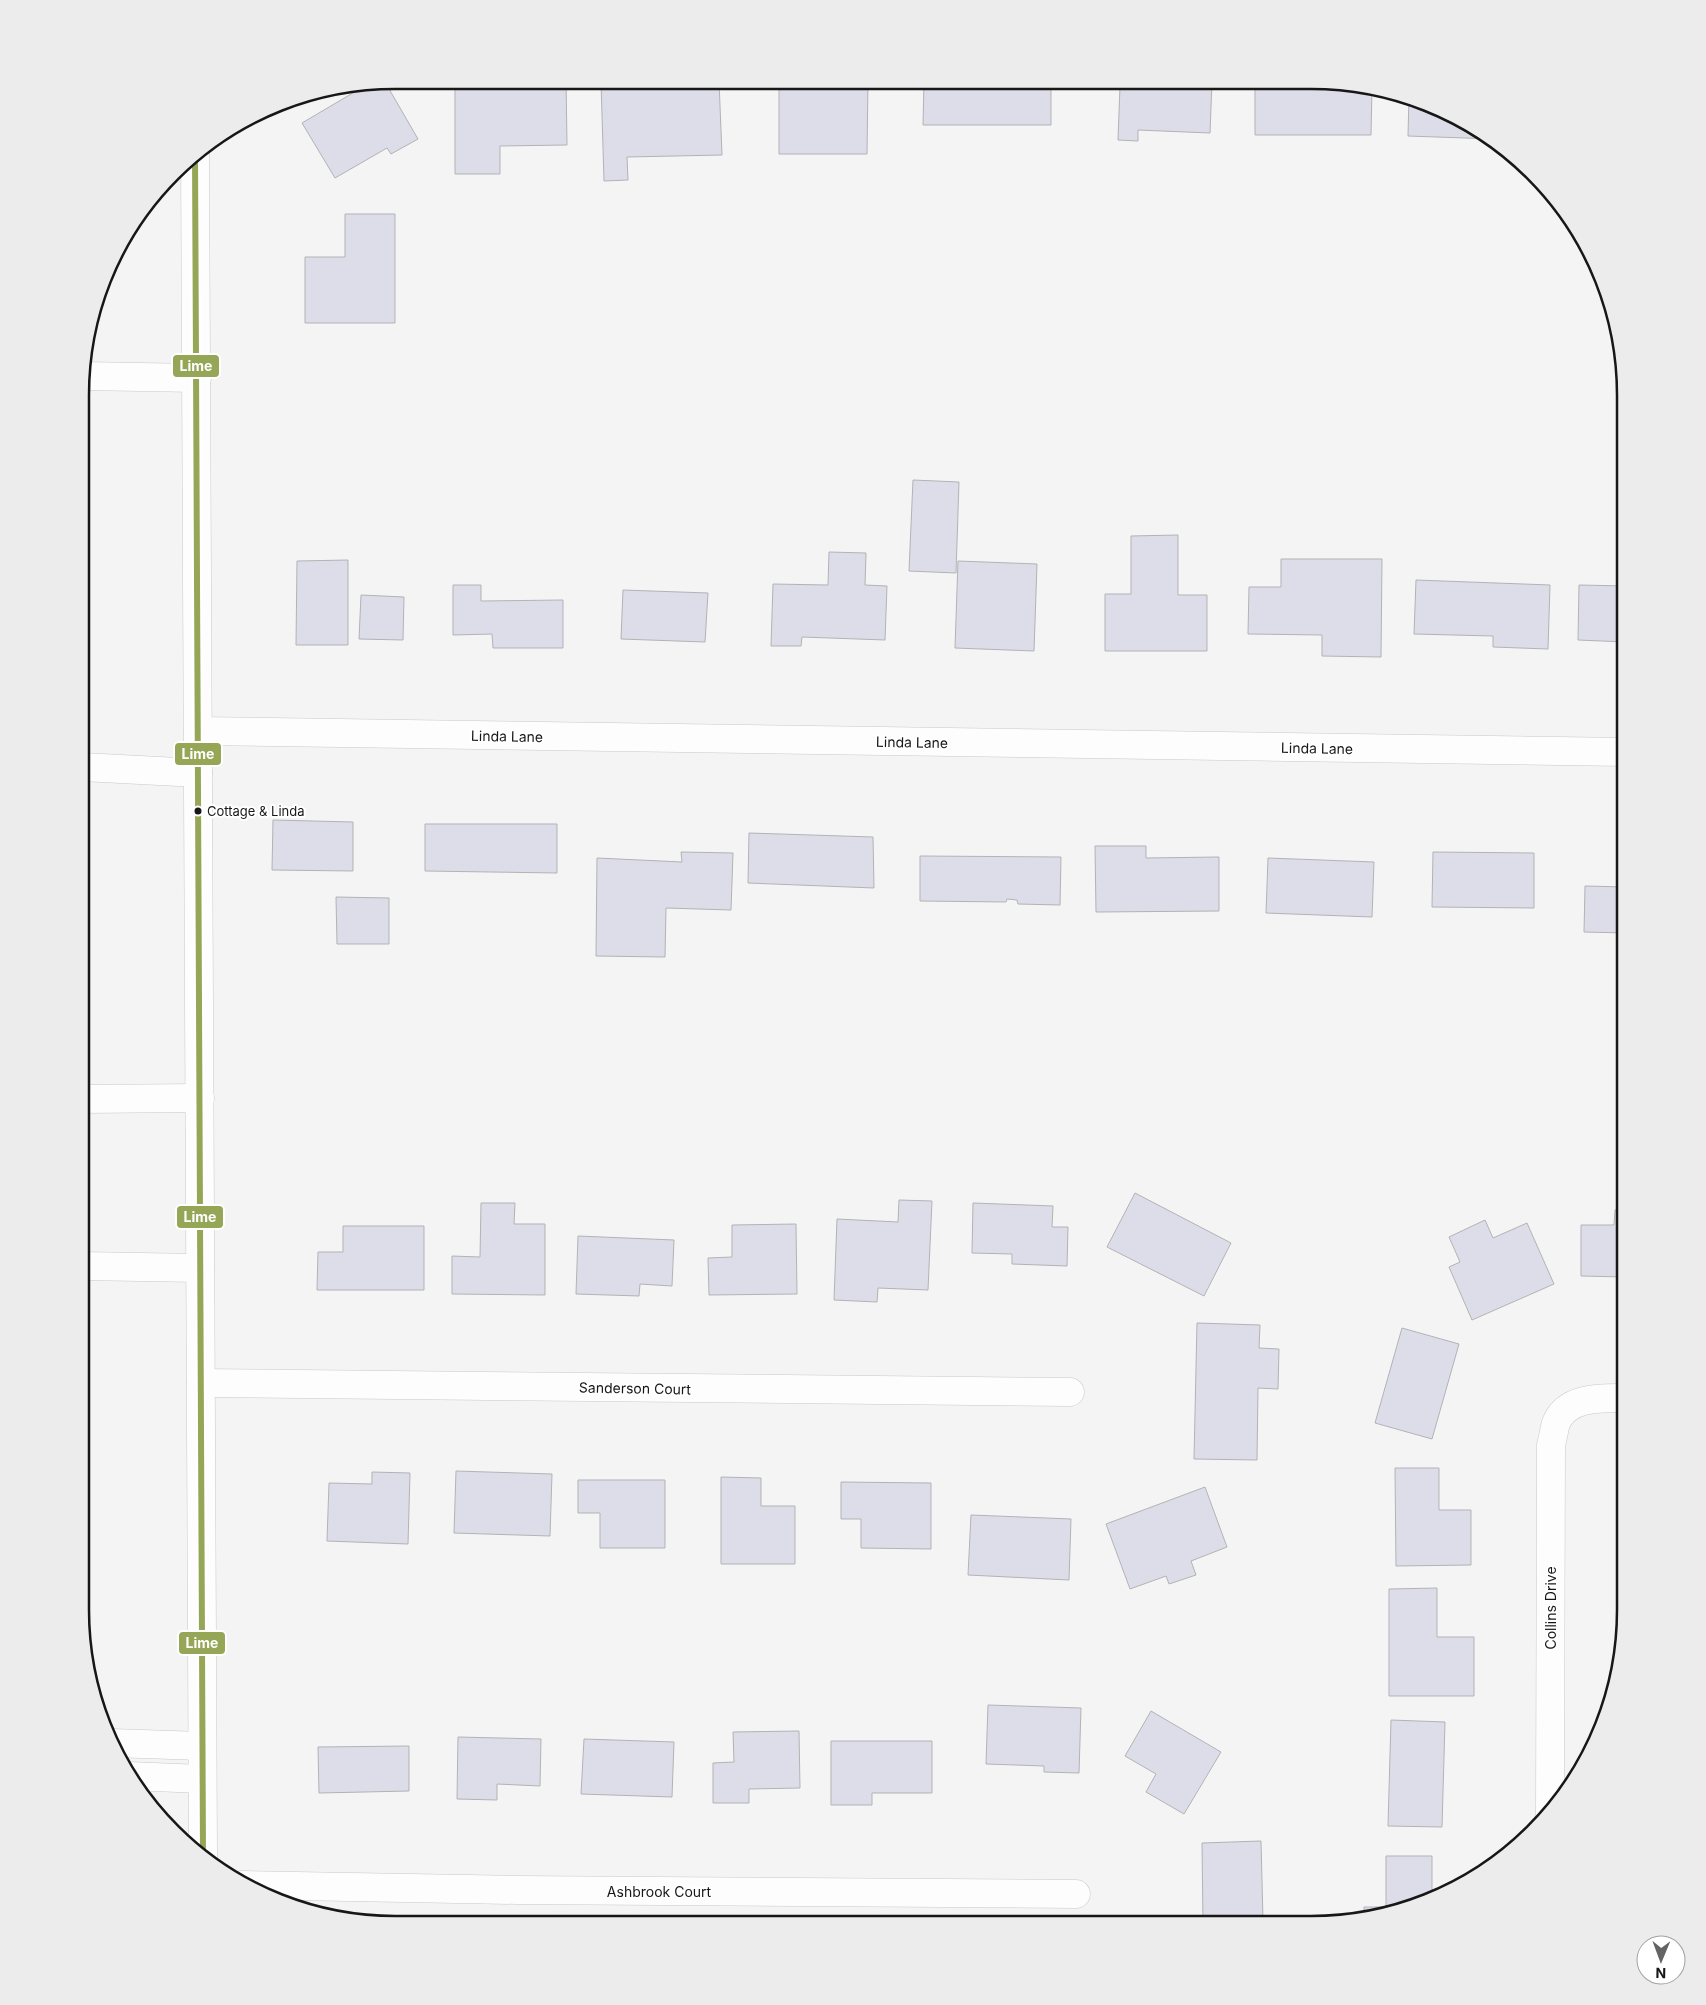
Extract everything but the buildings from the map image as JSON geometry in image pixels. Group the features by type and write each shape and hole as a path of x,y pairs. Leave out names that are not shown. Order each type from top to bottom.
{"street":[{"path":"196,162 203,1849"},
{"path":"89,376 197,378"},
{"name":"Linda Lane","path":"198,731 1617,752"},
{"path":"89,761 198,772"},
{"path":"89,1099 200,1098"},
{"path":"89,1266 200,1268"},
{"name":"Sanderson Court","path":"201,1383 1070,1392"},
{"name":"Collins Drive","path":"1550,1802 1551,1445 1557,1421 1568,1407 1582,1401 1617,1398"},
{"path":"119,1743 202,1746"},
{"path":"138,1776 202,1779"},
{"name":"Ashbrook Court","path":"260,1885 527,1890 1076,1894"}],"transit line":[{"name":"Lime","path":"195,163 203,1849"}],"place":[{"name":"Cottage & Linda","path":"198,811"}]}
